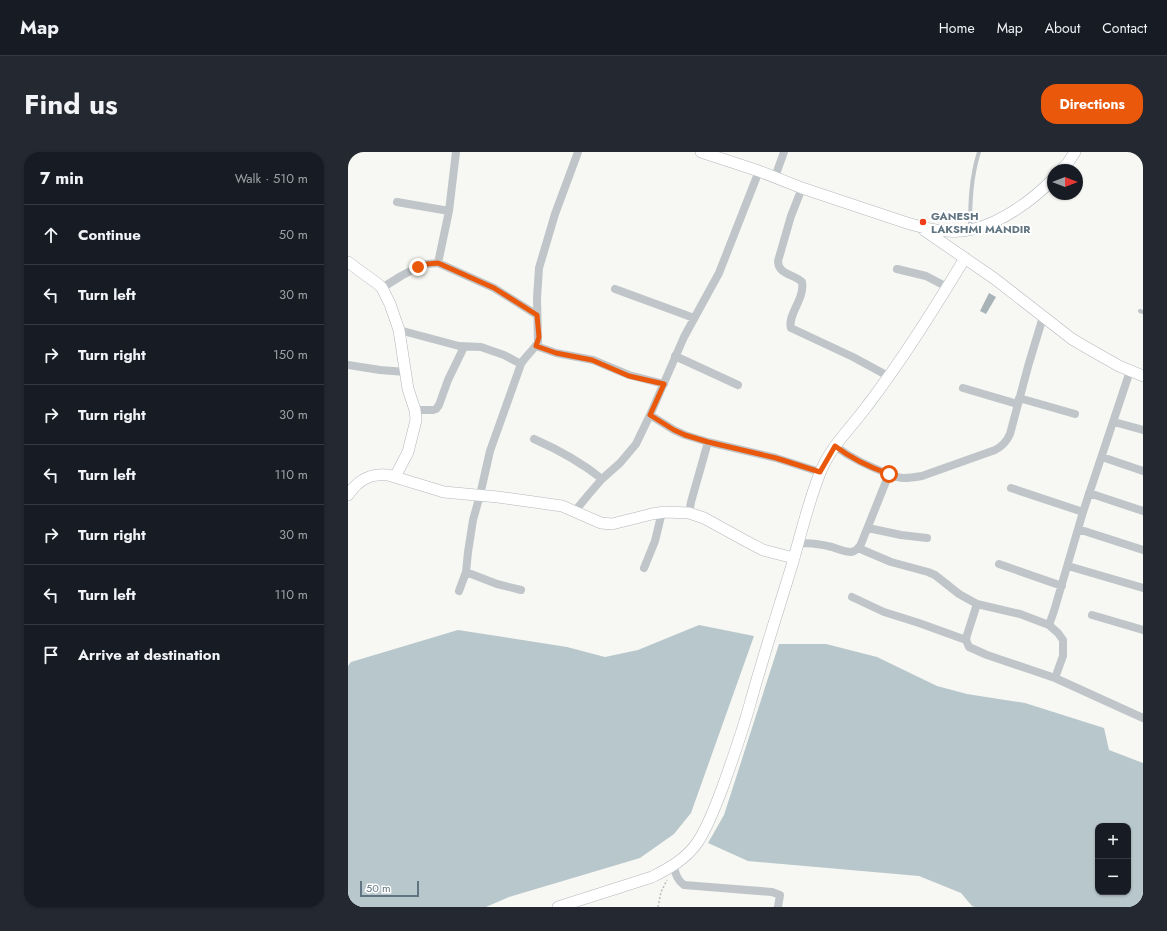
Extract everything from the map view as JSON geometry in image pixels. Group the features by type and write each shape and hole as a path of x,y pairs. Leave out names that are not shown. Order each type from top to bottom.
{"street":[{"path":"438,263 449,211 456,152"},
{"path":"459,592 466,572 473,520 494,438 521,364 536,346 539,337 537,315 537,279 539,268 555,214 578,152"},
{"path":"701,152 919,227 939,230 970,230 985,226 1008,214 1032,198 1047,184"},
{"path":"775,177 784,152"},
{"path":"1067,164 1075,152"},
{"path":"575,511 602,479 629,452 638,439 664,384 675,356 719,273 759,171"},
{"path":"802,188 791,216 778,261 780,269 799,278 802,282 802,292 791,319 791,328 853,357 888,376"},
{"path":"397,202 449,211"},
{"path":"919,227 995,279 1072,339 1130,371 1143,376"},
{"path":"558,907 645,880 666,870 680,861 696,844 706,827 718,800 741,737 797,544 820,472 835,446 867,407 917,336 965,258"},
{"path":"348,262 382,288 390,304 399,330 408,389 415,410 416,420 409,448 395,477"},
{"path":"382,288 418,267 438,263 494,288 537,315"},
{"path":"897,269 926,276 947,287"},
{"path":"615,289 694,318"},
{"path":"835,446 857,461 876,470 903,478 922,476 996,450 1007,441 1043,317"},
{"path":"399,330 464,347 473,346 485,348 504,355 521,364"},
{"path":"536,346 556,353 592,360 629,376 664,384"},
{"path":"415,410 436,409 464,347"},
{"path":"675,356 738,385"},
{"path":"348,365 406,372"},
{"path":"1049,625 1062,586 1083,512 1130,371"},
{"path":"963,388 1075,414"},
{"path":"650,415 679,433 708,442 776,458 820,472"},
{"path":"1114,422 1143,430"},
{"path":"534,439 572,458 602,479"},
{"path":"690,513 691,502 708,442"},
{"path":"1102,457 1143,471"},
{"path":"348,495 355,486 365,478 372,475 381,474 444,492 480,495 562,506 601,523 612,524 662,512 690,513 704,518 763,550 794,558"},
{"path":"797,544 814,543 848,552 855,551 861,544 889,474"},
{"path":"1011,488 1083,512"},
{"path":"1089,494 1143,511"},
{"path":"644,568 655,541 662,512"},
{"path":"868,528 901,535 927,538"},
{"path":"1078,529 1143,550"},
{"path":"858,548 891,562 935,575 959,594 977,604 1010,611 1049,625 1063,640 1063,656 1055,678"},
{"path":"999,564 1062,586"},
{"path":"1068,566 1143,588"},
{"path":"466,572 497,584 521,590"},
{"path":"852,597 884,612 966,640"},
{"path":"977,604 966,640 969,647 986,655 1055,678 1143,718"},
{"path":"1092,615 1143,630"},
{"path":"673,865 677,877 684,885 772,892 780,895 778,907"}],"lane":[{"path":"970,230 971,188 979,152"}],"path":[{"path":"658,907 661,892 667,879"}],"shaded area":[{"path":"699,625 754,636 691,813 674,834 640,858 509,897 486,907 348,907 348,666 351,662 458,630 567,647 605,657 638,650"},
{"path":"779,644 826,644 877,657 937,686 967,694 1025,703 1104,728 1109,750 1143,763 1143,907 975,907 972,906 961,893 919,876 748,861 708,843 724,815"}],"building":[{"path":"989,293 996,297 986,314 980,311"}],"place":[{"name":"GANESH LAKSHMI MANDIR","path":"923,222"}],"route":[{"path":"418,267 438,263 494,288 518,302 537,315 539,337 536,346 568,356 592,360 629,376 664,384 650,415 685,435 776,458 820,472 835,446 857,461 889,474"}]}
